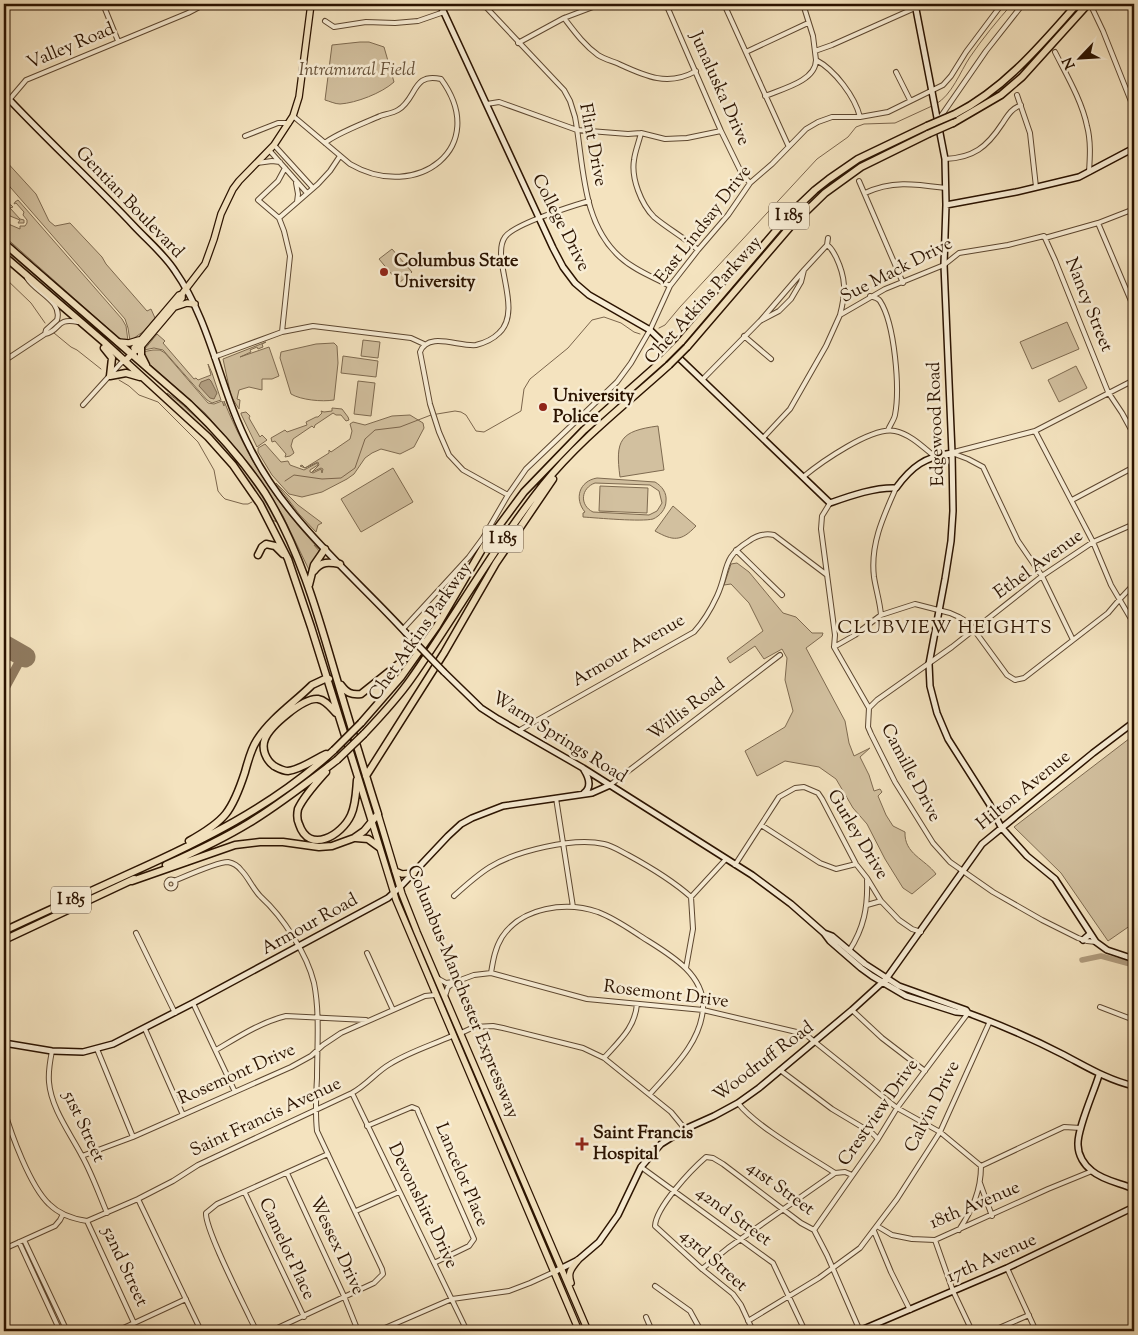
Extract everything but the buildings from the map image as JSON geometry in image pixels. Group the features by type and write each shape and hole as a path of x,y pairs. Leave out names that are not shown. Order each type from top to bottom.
{"highway":[{"name":"Chet Atkins Parkway","path":"4,940 212,844 250,823 291,796 337,760 388,708 410,680 496,549 544,484 573,451 668,365 792,212 815,190 858,159 955,114 982,97 1007,78 1077,4"},
{"name":"Chet Atkins Parkway","path":"4,931 138,870 220,830 259,807 303,776 334,750 361,724 401,677 437,626 484,546 524,492 584,430 663,360 684,344 790,227 825,193 861,166 953,123 1001,95 1022,77 1088,4"},
{"name":"Columbus-Manchester Expressway","path":"4,243 133,353 149,370 215,429 265,494 286,531 309,586 378,814"},
{"name":"Columbus-Manchester Expressway","path":"4,256 125,361 208,437 233,465 269,519 291,567 372,822"},
{"path":"81,323 82,328 109,352 112,358 110,376 126,373 144,378"},
{"path":"141,342 141,355 149,370"},
{"path":"366,776 444,653 496,563 552,481 594,432"},
{"path":"258,554 262,547 270,544 279,549 291,567"},
{"path":"309,586 317,558 326,549"},
{"path":"312,574 323,563 340,564"},
{"path":"337,678 347,693 361,694 401,662 437,626"},
{"path":"138,870 215,826 229,811 238,794 256,741 268,725 312,685 327,678 335,684 343,698"},
{"path":"334,750 296,769 287,771 270,763 263,748 265,739 271,730 302,703 317,698 323,700 338,715"},
{"path":"337,760 315,784 298,810 297,819 300,828 306,835 313,840 321,840 330,837 345,825 354,805 357,777"},
{"path":"132,881 235,846 260,842 320,847 332,846 354,838 364,831 378,814"},
{"path":"354,838 368,839 379,847"}],"main road":[{"path":"118,342 141,342 182,298 205,264 221,214 233,189 274,145 293,116 300,97 311,4"},
{"path":"125,361 178,295 185,292"},
{"path":"174,308 182,304 195,304"},
{"name":"Columbus-Manchester Expressway","path":"378,814 400,887 416,930 588,1331"},
{"name":"Columbus-Manchester Expressway","path":"372,822 393,893 452,1036 579,1331"},
{"path":"395,871 402,874 414,873"},
{"path":"503,1152 517,1178 524,1179"},
{"path":"574,1297 569,1274 578,1260"}],"street":[{"path":"103,4 118,41"},
{"name":"Valley Road","path":"9,100 26,80 188,13 205,4"},
{"name":"College Drive","path":"440,4 563,268 574,283 589,295 650,330 830,503"},
{"path":"518,43 564,18 601,4"},
{"name":"Junaluska Drive","path":"666,4 721,132 742,174 750,183"},
{"path":"724,4 788,145"},
{"path":"766,96 794,84 810,74 816,67 813,36 803,4"},
{"path":"815,51 832,46 916,6 924,4"},
{"name":"East Lindsay Drive","path":"404,631 469,557 526,470 617,382 631,363 650,330 670,286 728,215 750,183 772,164 788,145 818,122 832,118 860,117 888,112 910,100 933,92 943,85 1002,4"},
{"path":"938,116 1023,4"},
{"name":"Flint Drive","path":"485,5 518,43 564,90 570,101 591,211 600,232 615,252 633,267 670,286"},
{"name":"Edgewood Road","path":"916,6 945,159 944,265 952,453 953,511 945,579 929,664 930,686 937,714 948,739 990,805 1001,827 1027,856 1055,878 1096,942"},
{"path":"1092,10 1103,31 1134,109"},
{"path":"325,21 334,27 366,22 411,22 444,12"},
{"path":"564,18 583,41 599,55 642,75 665,80 684,78 696,71"},
{"path":"746,52 808,23"},
{"path":"1055,52 1073,88 1088,126 1089,172"},
{"path":"816,60 825,65 849,93 854,100 860,117"},
{"path":"896,72 910,100"},
{"path":"293,116 340,156 360,170 378,175 407,177 427,171 444,157 455,138 458,122 457,113 441,79 434,77 422,80 399,109 325,143"},
{"name":"Gentian Boulevard","path":"4,94 171,265 185,292 195,304 228,398 246,440 271,483"},
{"path":"1016,95 1030,133 1036,187"},
{"path":"487,104 499,102 577,130 628,134 641,133 665,139 721,132"},
{"path":"945,159 977,152 988,144 1012,109 1021,105"},
{"path":"245,136 278,123 288,123"},
{"path":"641,133 633,168 636,186 645,206 653,216 698,250"},
{"path":"274,145 313,188"},
{"path":"946,205 1079,177 1134,148"},
{"path":"269,150 307,193"},
{"path":"279,218 330,171 340,156"},
{"path":"256,163 280,162"},
{"path":"282,332 290,256 279,218 258,200 278,180 285,168"},
{"path":"296,180 297,202"},
{"path":"859,181 903,283"},
{"path":"865,193 878,187 917,184 945,188"},
{"path":"214,357 282,332 313,326 410,338 424,344 433,341 476,344 490,340 504,328 508,318 502,254 504,240 513,231 563,208 589,201"},
{"name":"Sue Mack Drive","path":"763,438 790,409 826,346 840,315 870,296 944,265 959,253 1044,236 1045,238 1098,223 1134,209"},
{"path":"1098,223 1134,308"},
{"path":"702,380 760,321 827,244 828,238"},
{"name":"Nancy Street","path":"1045,238 1108,392 1134,435"},
{"path":"827,244 832,248 844,276 844,297 840,315"},
{"path":"760,321 780,311 792,299 804,270"},
{"path":"25,274 29,282 53,303 58,311 57,320 46,330 45,334"},
{"path":"870,296 879,300 891,328 894,348 895,416 888,430"},
{"path":"4,361 49,333 64,320 81,323"},
{"path":"744,336 771,359"},
{"path":"424,344 420,352 432,410 449,455 463,470 508,495"},
{"path":"83,405 121,363 125,361"},
{"path":"882,615 874,578 875,543 883,516 896,488 915,466 934,456 1035,431 1134,380"},
{"path":"803,477 836,452 888,430 904,434 934,456"},
{"path":"1035,431 1093,542 1119,600 1134,624"},
{"path":"952,453 983,467 1018,541 1042,576 1073,640"},
{"path":"1072,500 1134,467"},
{"name":"Warm Springs Road","path":"271,483 297,518 340,564 444,672 482,708 583,768 752,875 783,898 861,968 884,981 966,1010 968,1013 1062,1054 1099,1075 1134,1086"},
{"path":"830,503 843,498 887,488 896,488"},
{"name":"Camille Drive","path":"830,503 822,516 821,529 836,636 834,647 869,708 868,727 895,782 933,843 950,862 1013,904 1083,940 1096,942"},
{"name":"Ethel Avenue","path":"869,708 877,700 929,664 1042,576 1093,542 1134,524"},
{"path":"782,595 736,550 760,535 774,535 827,575"},
{"name":"Armour Avenue","path":"518,731 694,632 702,623 715,601 724,570 730,556 736,550"},
{"path":"834,647 855,635 882,615 915,604 959,617 974,629 1007,675 1015,680 1024,678 1108,613 1134,584"},
{"name":"Willis Road","path":"610,785 780,655"},
{"name":"Hilton Avenue","path":"946,894 982,844 1134,722"},
{"path":"583,768 590,783 587,791 583,794"},
{"name":"Armour Road","path":"4,1043 52,1051 83,1052 115,1044 382,902 414,873 448,836 461,824 472,818 503,806 592,793 610,785"},
{"name":"Gurley Drive","path":"735,865 779,796 795,788 809,788 818,793 822,799 856,864 867,878 880,901 899,920 912,929 921,932"},
{"path":"556,798 573,907"},
{"path":"761,825 820,863 836,868 856,864"},
{"path":"454,896 490,867 506,859 546,846 562,843 602,843 613,846 660,874 691,897"},
{"path":"686,968 693,929 691,897 726,859"},
{"path":"174,881 221,863 231,863 241,870 253,889 276,910 292,935 307,964 314,983 317,1018 315,1118 317,1131 356,1211 383,1274 380,1279 304,1317 271,1331"},
{"path":"849,951 858,936 867,905 867,878"},
{"name":"Woodruff Road","path":"378,1331 452,1299 508,1291 530,1284 578,1260 599,1242 613,1224 641,1166 662,1144 685,1129 719,1114 738,1103 759,1088 852,1010 884,981 921,932 946,894"},
{"path":"867,905 880,901"},
{"path":"491,973 496,949 514,923 539,911 560,907 586,909 608,916 670,954 686,968 696,982 703,998 703,1010 695,1038 680,1060 650,1094"},
{"path":"136,933 175,1013"},
{"name":"Warm Springs Road","path":"824,933 832,936 884,981"},
{"path":"1083,940 1090,934"},
{"path":"1096,942 1106,950 1134,959"},
{"path":"367,952 393,1010"},
{"name":"Rosemont Drive","path":"455,982 474,975 491,973 587,999 703,1010 805,1034 897,1108 940,1132 981,1166"},
{"path":"437,978 446,982 455,982"},
{"path":"445,996 448,987 455,982"},
{"name":"Rosemont Drive","path":"425,996 432,988"},
{"name":"Rosemont Drive","path":"82,1156 133,1137 301,1062 331,1038 425,996 435,995"},
{"path":"194,1003 235,1092"},
{"path":"604,1058 633,1023 637,1004"},
{"path":"1100,1007 1134,1020"},
{"path":"852,1010 882,1038 925,1071"},
{"name":"Crestview Drive","path":"814,1230 878,1139 897,1108 968,1013"},
{"path":"216,1050 245,1033 277,1018 286,1016 368,1020"},
{"name":"Calvin Drive","path":"877,1226 940,1132 990,1021"},
{"path":"461,1033 474,1027 493,1026 583,1048 604,1058 650,1094 671,1112 685,1129"},
{"path":"145,1029 183,1115"},
{"name":"Saint Francis Avenue","path":"87,1221 138,1199 173,1181 198,1165 352,1093 392,1063 452,1036"},
{"path":"97,1050 133,1137"},
{"name":"51st Street","path":"52,1051 49,1083 56,1107 82,1156 107,1213"},
{"path":"779,1070 878,1139"},
{"path":"1099,1075 1081,1128 1078,1144 1080,1157 1092,1171 1102,1177 1134,1189"},
{"name":"Devonshire Drive","path":"352,1093 467,1331"},
{"path":"738,1103 763,1125 835,1173"},
{"name":"Lancelot Place","path":"368,1126 414,1107 419,1114 474,1240 469,1246 434,1263"},
{"name":"52nd Street","path":"4,1109 8,1124 27,1170 39,1192 48,1203 63,1214 87,1221 134,1323"},
{"path":"959,1230 974,1204 980,1182 981,1166 1064,1127 1081,1128"},
{"path":"259,1331 250,1318 206,1220 206,1213 220,1203 328,1154"},
{"name":"41st Street","path":"673,1191 706,1158 713,1158 800,1223 814,1230 833,1268 860,1331"},
{"name":"42nd Street","path":"641,1166 773,1263 804,1331"},
{"name":"18th Avenue","path":"877,1226 892,1235 912,1240 936,1240 1092,1171"},
{"path":"702,1269 835,1173 845,1172 852,1175"},
{"name":"Wessex Drive","path":"287,1173 344,1296 358,1331"},
{"path":"980,1182 992,1216"},
{"name":"43rd Street","path":"673,1191 659,1214 655,1226 702,1269 733,1294 753,1331"},
{"path":"356,1211 399,1192"},
{"name":"Camelot Place","path":"245,1193 304,1317"},
{"path":"138,1199 201,1331"},
{"name":"17th Avenue","path":"860,1331 1007,1268 1134,1207"},
{"path":"4,1249 55,1226 63,1214"},
{"path":"748,1321 833,1268 860,1248 877,1226"},
{"path":"874,1231 891,1272 910,1310"},
{"path":"24,1240 67,1331"},
{"path":"936,1240 954,1291 972,1331"},
{"path":"18,1242 60,1331"},
{"path":"1007,1268 1036,1331"},
{"path":"655,1286 690,1310 701,1331"},
{"path":"117,1331 186,1299"},
{"path":"992,1331 1029,1315"},
{"path":"646,1317 652,1331"},
{"path":"4,1326 6,1331"}],"green space":[{"name":"Intramural Field","path":"369,42 384,47 394,82 376,94 354,102 340,104 325,100 332,45"},
{"path":"4,159 36,194 49,221 55,226 70,223 102,257 147,311 151,309 155,318 144,331 130,341 125,319 4,180"},
{"path":"18,200 122,319 126,326 128,341 119,338 4,236 4,218 6,223 20,229 20,226 25,226 27,223 23,215 24,212 16,203 14,204"},
{"path":"4,201 13,207 10,208 20,219 24,220 24,223 18,223 20,220 10,216 4,216"},
{"path":"4,249 117,346 121,352 4,251"},
{"path":"392,249 412,272 399,283 379,259"},
{"path":"1067,322 1079,349 1032,369 1020,342"},
{"path":"157,334 165,341 163,343 194,379 198,380 211,375 208,364 221,400 212,403 207,400 163,350 154,348 144,350"},
{"path":"363,340 380,342 378,358 361,356"},
{"path":"266,342 262,344 263,347 250,350 251,352 240,357 269,347 279,376 272,379 262,379 262,390 249,387 239,390 237,399 240,400 239,409 231,396 223,359"},
{"path":"334,343 337,346 338,363 334,400 312,400 291,394 280,358 281,352 316,344"},
{"path":"160,350 165,353 208,403 214,404 222,401 224,406 224,401 253,462 277,499 320,550 314,545 320,552 310,572 283,516 251,466 205,413 146,361 142,352"},
{"path":"343,356 378,361 376,377 341,373"},
{"path":"1076,366 1087,388 1059,402 1048,380"},
{"path":"358,381 375,383 371,416 354,414"},
{"path":"167,393 202,422 238,462 259,491 277,522 272,520 250,485 225,452"},
{"path":"332,408 342,409 349,420 346,421 341,415 333,413 315,425 314,428 312,426 293,439 291,446 294,453 290,456 285,457 286,454 275,441 272,442 271,438 285,430 287,432 307,425 306,422 318,417 322,413 321,411 332,411"},
{"path":"246,412 250,416 249,418 260,437 262,435 267,440 257,447 241,414"},
{"path":"410,415 423,423 424,428 414,447 400,454 381,449 372,453 365,458 354,474 347,479 322,492 302,497 289,494 272,475 258,452 258,448 265,444 281,462 288,461 290,465 304,470 317,463 318,465 310,470 310,472 313,473 321,469 322,473 323,469 321,468 312,472 319,465 318,462 305,468 329,453 329,450 331,452 350,439 352,431 350,424 353,422 365,425 392,416"},
{"path":"658,426 664,470 620,477 618,454 623,440 635,431"},
{"path":"393,468 413,502 361,532 341,499"},
{"path":"597,478 655,482 665,493 665,507 658,516 647,520 583,517 585,512 580,502 580,491 591,480","holes":["595,483 650,485 659,491 662,503 657,511 649,515 593,512 585,505 585,493 590,485"]},
{"path":"276,483 298,505 322,523 318,525 316,532 299,514"},
{"path":"600,486 648,488 647,513 599,511"},
{"path":"673,506 696,526 686,535 677,538 667,537 655,531"},
{"path":"737,563 749,572 783,613 796,617 812,633 823,633 822,636 806,648 845,721 849,743 854,756 870,748 860,757 874,791 880,789 882,792 878,796 886,815 893,826 905,832 911,851 936,874 912,894 903,888 867,824 853,808 836,779 819,767 785,761 757,776 745,751 785,727 793,711 785,680 787,658 782,649 764,659 755,646 730,663 727,658 763,631 749,603 731,584 724,585 731,564"},
{"path":"1134,735 1134,923 1108,941 1061,873 1014,827"}],"shaded area":[{"path":"209,379 217,393 214,399 210,398 199,386 201,382"}],"waterway":[{"path":"936,104 947,95 975,50 1012,4"},
{"path":"659,328 665,325 817,159 848,137 856,127 864,124 895,123 932,106"},
{"path":"4,277 31,303 45,323"},
{"path":"285,481 294,475 322,479 341,478 355,468 365,439 375,430 400,427 431,415 455,411 461,412 466,415 476,431 484,432 521,411 524,389 530,379 568,348 592,320 604,317 621,323 640,334"},
{"path":"54,333 101,369"},
{"path":"119,380 139,395 158,402 198,442 214,470 218,491 225,499 243,504 252,502"},
{"path":"1082,960 1101,956 1134,965"}],"taxiway":[{"path":"4,690 23,655"}],"runway":[{"path":"4,645 25,657"}],"place":[{"name":"Columbus State University","path":"384,272"},
{"name":"University Police","path":"543,407"},
{"name":"Saint Francis Hospital","path":"582,1144"}],"district":[{"name":"CLUBVIEW HEIGHTS","path":"945,628"}]}
